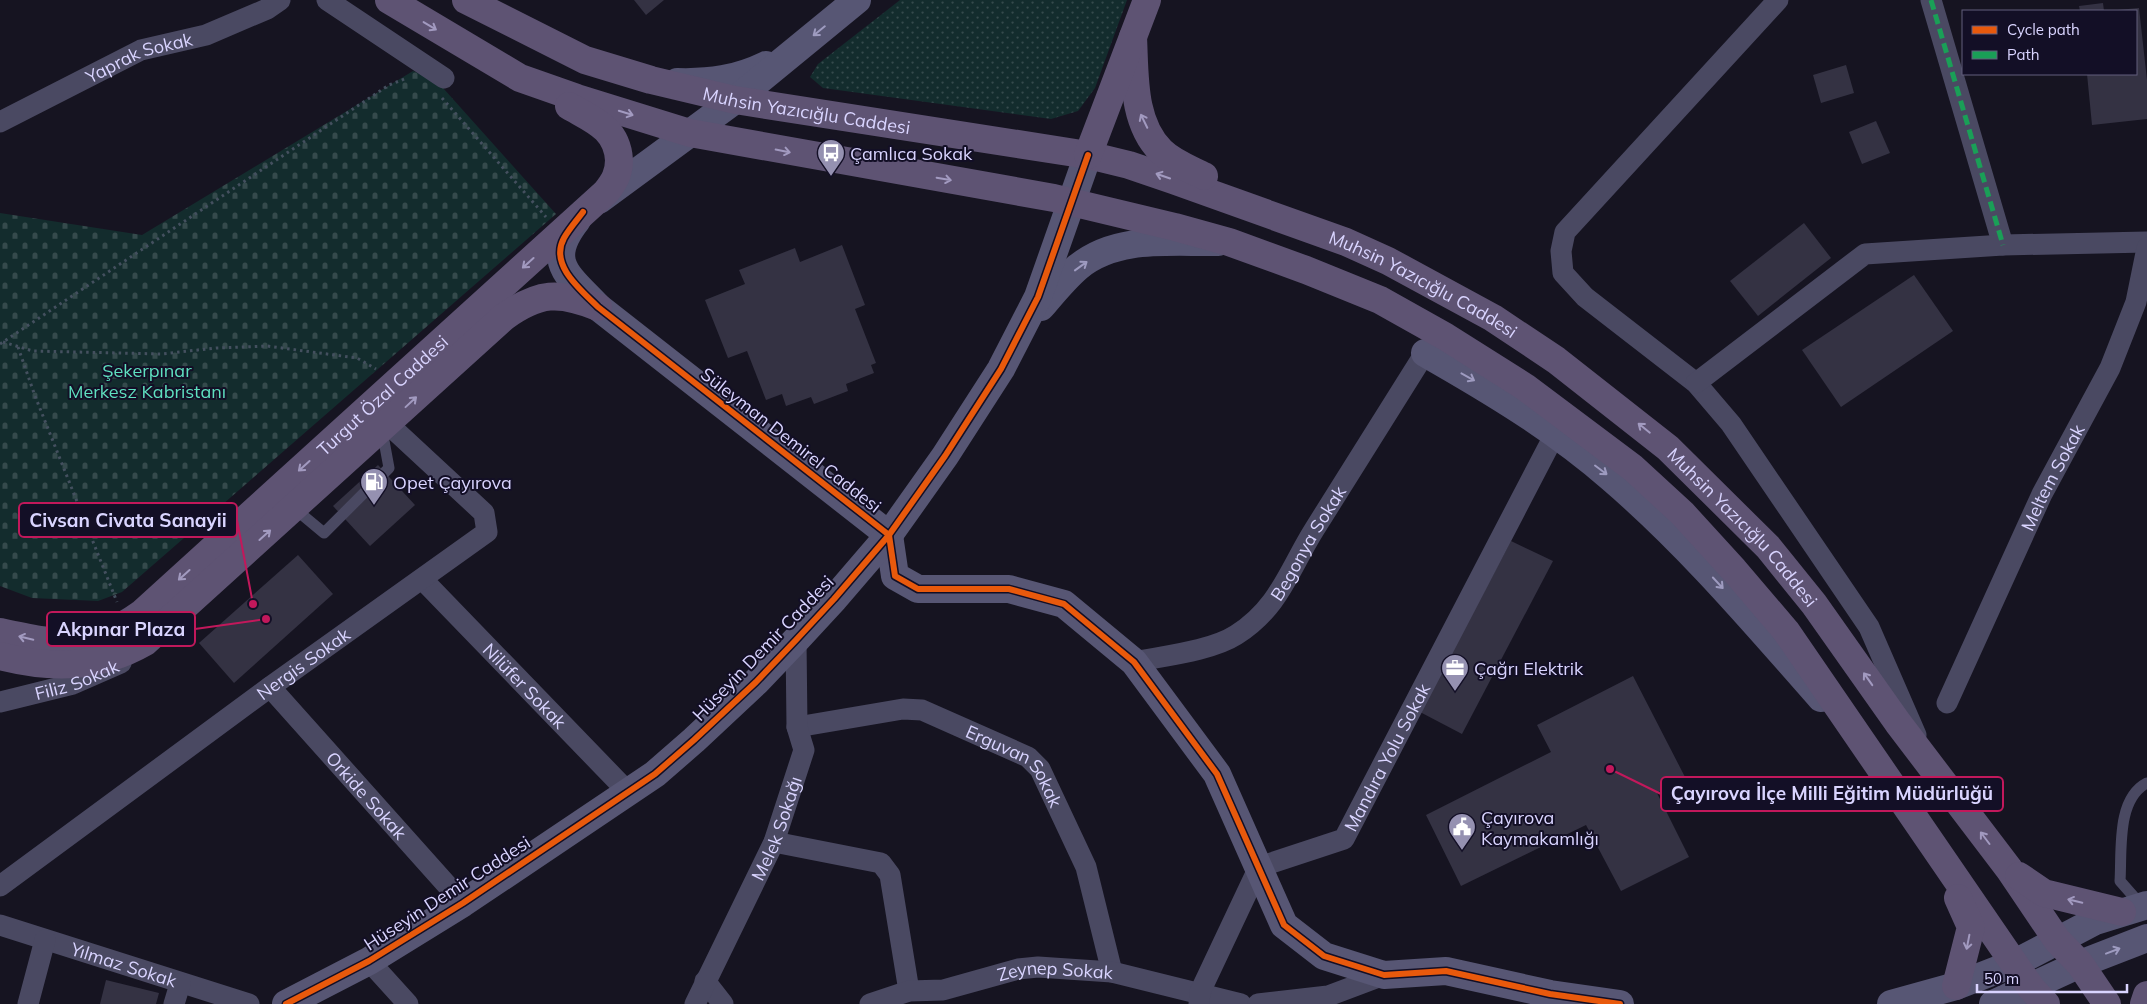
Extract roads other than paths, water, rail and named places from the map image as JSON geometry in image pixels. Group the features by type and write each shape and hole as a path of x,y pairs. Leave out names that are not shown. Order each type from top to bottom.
{"main road":[{"name":"Muhsin Yazıcığlu Caddesi","path":"389,0 520,78 690,133 1072,202 1158,222 1229,242 1306,270 1380,300 1446,337 1525,387 1633,468 1682,513 1786,631 1944,864 2038,996"},
{"name":"Muhsin Yazıcığlu Caddesi","path":"466,0 585,60 650,80 735,100 1088,155 1129,165 1346,242 1388,261 1493,318 1556,360 1668,448 1768,547 1814,604 1928,762 2009,869 2057,940 2080,964 2107,1004"},
{"path":"1088,155 1147,0"},
{"path":"1133,37 1140,114 1161,151 1176,162 1346,242"},
{"name":"Turgut Özal Caddesi","path":"0,656 44,665 87,664 128,652 141,614 615,182 619,167 618,151 613,136 600,124 520,78"},
{"name":"Turgut Özal Caddesi","path":"0,632 62,644 135,634 294,508 504,317 518,307 548,296 574,298 598,307"},
{"path":"1944,864 1971,927 1956,986"},
{"path":"2009,869 2044,893 2137,908"},
{"path":"2144,1004 2147,994"}],"street":[{"name":"Yaprak Sokak","path":"0,122 141,50 206,35 266,9 280,0"},
{"path":"327,0 442,86"},
{"path":"650,80 701,83 745,75 795,51 857,0"},
{"path":"1778,0 1565,232 1561,251 1563,273 1585,297 1696,384 1731,424 1869,626 1928,762"},
{"path":"1931,0 2003,245"},
{"name":"Süleyman Demirel Caddesi","path":"795,51 735,100 586,210 564,237 560,256 567,274 598,307 888,534 895,576 918,589 1009,589 1064,604 1134,662 1217,774 1284,925 1324,956 1384,975 1446,971 1550,994 1620,1004"},
{"name":"Hüseyin Demir Caddesi","path":"286,1004 369,961 464,903 627,791 655,774 756,682 796,640 834,599 888,534 921,489 1001,369 1038,297 1088,155"},
{"path":"1024,327 1065,279 1079,266 1112,248 1135,244 1229,242"},
{"path":"1696,384 1865,254 2003,245 2147,242"},
{"name":"Meltem Sokak","path":"1947,703 2042,494 2110,368 2136,302 2147,248"},
{"name":"Muhsin Yazıcığlu Caddesi","path":"1425,353 1489,389 1555,434 1610,477 1659,520 1768,638 1871,756"},
{"name":"Begonya Sokak","path":"1134,662 1194,650 1226,639 1234,636 1262,617 1286,584 1310,537 1425,353"},
{"name":"Nergis Sokak","path":"0,886 270,687 487,532 484,513 385,427"},
{"name":"Mandıra Yolu Sokak","path":"1259,867 1344,839 1555,434"},
{"path":"846,501 870,512 882,513 893,511 904,505 921,489"},
{"name":"Nilüfer Sokak","path":"422,579 627,791"},
{"name":"Filiz Sokak","path":"0,702 73,684 118,665 135,634"},
{"name":"Melek Sokağı","path":"695,1004 774,842 804,750 797,728 796,640"},
{"name":"Orkide Sokak","path":"270,687 464,903"},
{"name":"Erguvan Sokak","path":"797,728 903,709 922,710 1028,757 1040,769 1086,867 1112,972"},
{"path":"774,842 882,863 890,875 909,991"},
{"path":"1199,998 1259,867"},
{"path":"1891,1004 1956,986 2015,963 2095,921 2137,908"},
{"name":"Yılmaz Sokak","path":"0,926 180,984 249,1004"},
{"path":"1993,1004 2038,996 2080,964 2147,938"},
{"path":"28,1004 45,940"},
{"path":"369,961 408,1004"},
{"name":"Zeynep Sokak","path":"870,1004 909,991 947,997 1018,969 1038,967 1112,972 1199,998 1241,1004"},
{"path":"1258,1004 1328,996 1384,975"},
{"path":"705,981 723,1004"},
{"path":"174,1004 180,984"}],"lane":[{"path":"294,508 324,532 389,468 385,427"},
{"path":"2137,908 2120,881 2124,812 2139,787 2147,782"}],"place":[{"name":"Çamlıca Sokak","path":"831,177"},
{"name":"Opet Çayırova","path":"374,506"},
{"name":"Civsan Civata Sanayii","path":"253,604"},
{"name":"Akpınar Plaza","path":"266,619"},
{"name":"Çağrı Elektrik","path":"1455,692"},
{"name":"Çayırova İlçe Milli Eğitim Müdürlüğü","path":"1610,769"},
{"name":"Çayırova Kaymakamlığı","path":"1462,851"}],"park label":[{"name":"Şekerpınar Merkesz Kabristanı","path":"147,380"}]}
